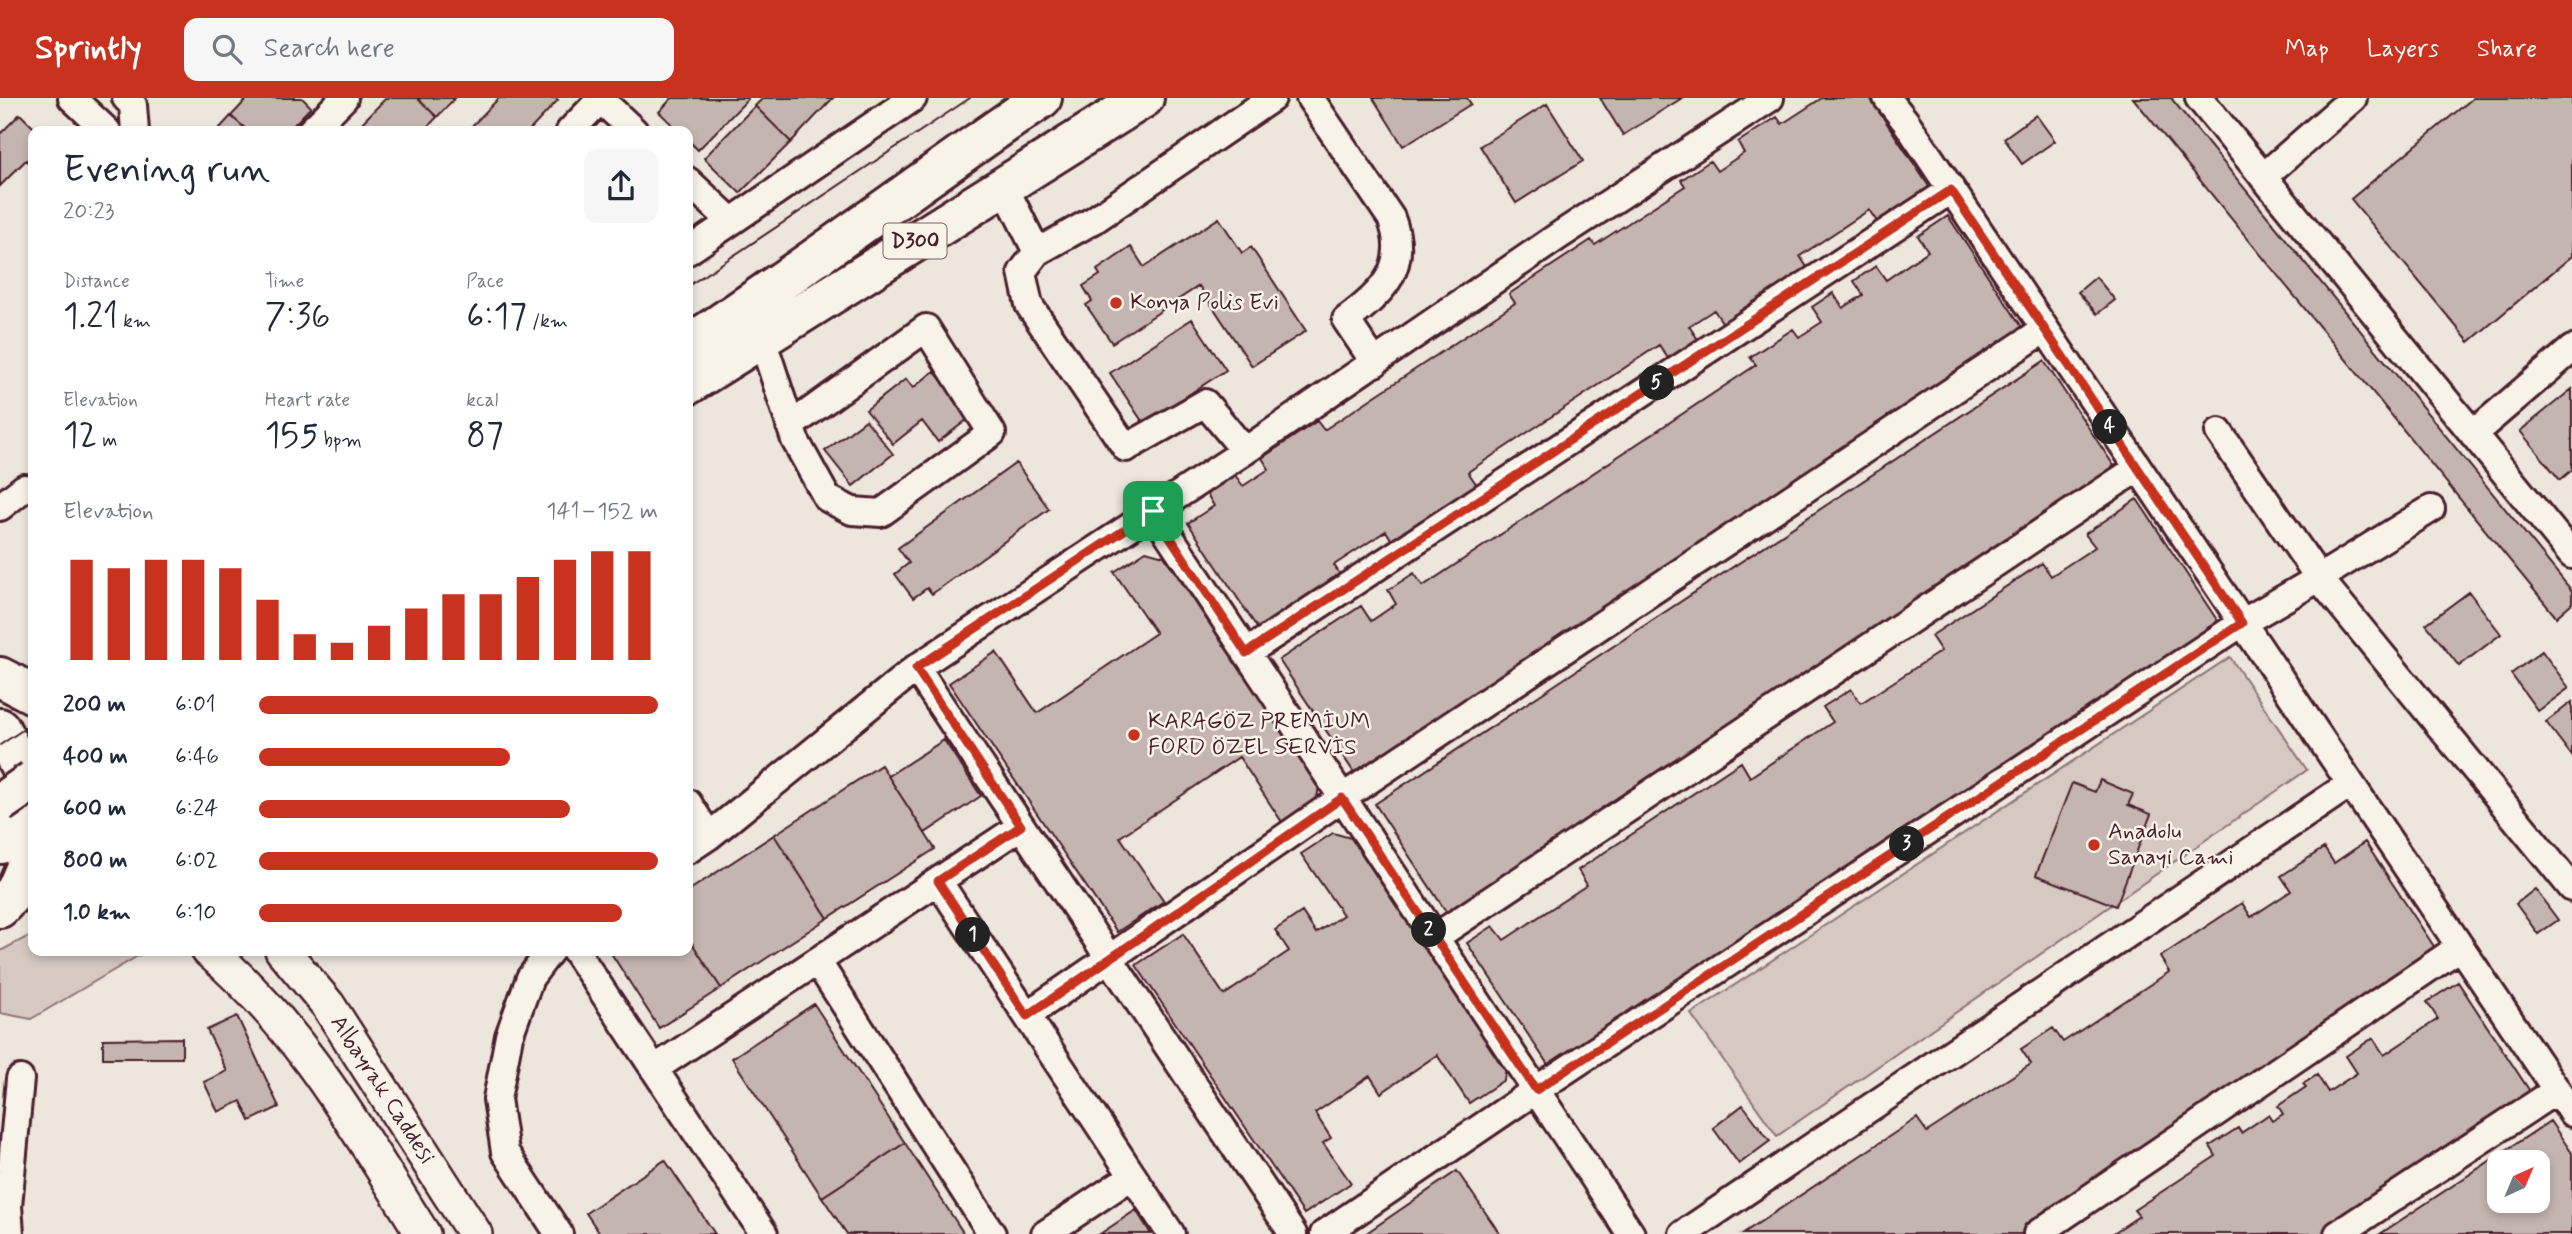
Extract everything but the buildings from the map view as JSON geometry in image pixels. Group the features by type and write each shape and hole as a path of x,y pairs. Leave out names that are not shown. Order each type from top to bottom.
{"highway":[{"name":"D300","path":"693,342 771,290 1042,98"},
{"name":"D300","path":"693,382 1144,98"},
{"path":"693,312 824,228 958,155"},
{"path":"693,410 802,333 834,306 867,270"},
{"path":"0,677 28,691"},
{"path":"0,844 19,786"},
{"path":"0,908 16,890 28,862"},
{"path":"0,923 28,912"}],"main road":[{"path":"0,686 28,706"},
{"path":"215,956 252,990 289,1031 335,1095 423,1234"},
{"name":"Albayrak Caddesi","path":"287,956 328,1005 475,1234"}],"street":[{"path":"72,98 102,126"},
{"path":"126,98 133,105 135,126"},
{"path":"316,126 344,98"},
{"path":"693,248 913,98"},
{"path":"1245,451 1205,403 1126,448 1028,306 1022,272 1037,252 1094,220 1272,98"},
{"path":"1310,98 1391,218 1399,237 1397,260 1390,278 1370,302 1346,320 1375,363"},
{"path":"693,823 698,843 916,668 1245,451 1560,235 1770,98"},
{"path":"1887,98 2572,1113"},
{"path":"2199,98 2572,555"},
{"path":"2263,177 2353,98"},
{"path":"575,126 600,99 629,126"},
{"path":"693,186 732,221"},
{"path":"1004,186 1037,252"},
{"path":"1246,653 1951,190"},
{"path":"768,357 790,426 795,440 827,498 852,511 881,513 992,433 926,328 790,426"},
{"path":"1027,1016 1342,798 2045,329"},
{"path":"2473,434 2572,349"},
{"path":"2219,432 2319,578 2572,888"},
{"path":"1434,938 2138,468"},
{"path":"0,507 28,490"},
{"path":"1324,1234 1536,1090 2242,623 2431,509"},
{"path":"1153,511 1631,1234"},
{"path":"916,668 1293,1234"},
{"path":"1683,1234 2350,784"},
{"path":"654,1069 1021,826"},
{"path":"938,881 1171,1234"},
{"path":"2037,1234 2460,947"},
{"path":"546,956 530,978 513,1025 497,1099 505,1153 559,1234"},
{"path":"579,956 764,1234"},
{"path":"817,961 992,1234"},
{"path":"10,1234 8,1206 20,1079"},
{"path":"2338,1234 2557,1090"},
{"path":"1045,1234 1132,1176"}],"shaded area":[{"path":"2230,657 2307,770 1777,1136 1691,1014"},
{"path":"28,937 28,956 138,956 31,1019 0,1013 0,951"}],"tram line":[{"path":"693,283 970,98"},
{"path":"0,745 28,726"}],"place":[{"name":"Konya Polis Evi","path":"1116,303"},
{"name":"KARAGÖZ PREMİUM FORD ÖZEL SERVİS","path":"1134,735"},
{"name":"Anadolu Sanayi Cami","path":"2094,845"}],"route":[{"path":"1951,190 2242,623 1536,1090 1342,798 1027,1016 938,881 1021,826 916,668 1153,511 1246,653 1951,190"}]}
